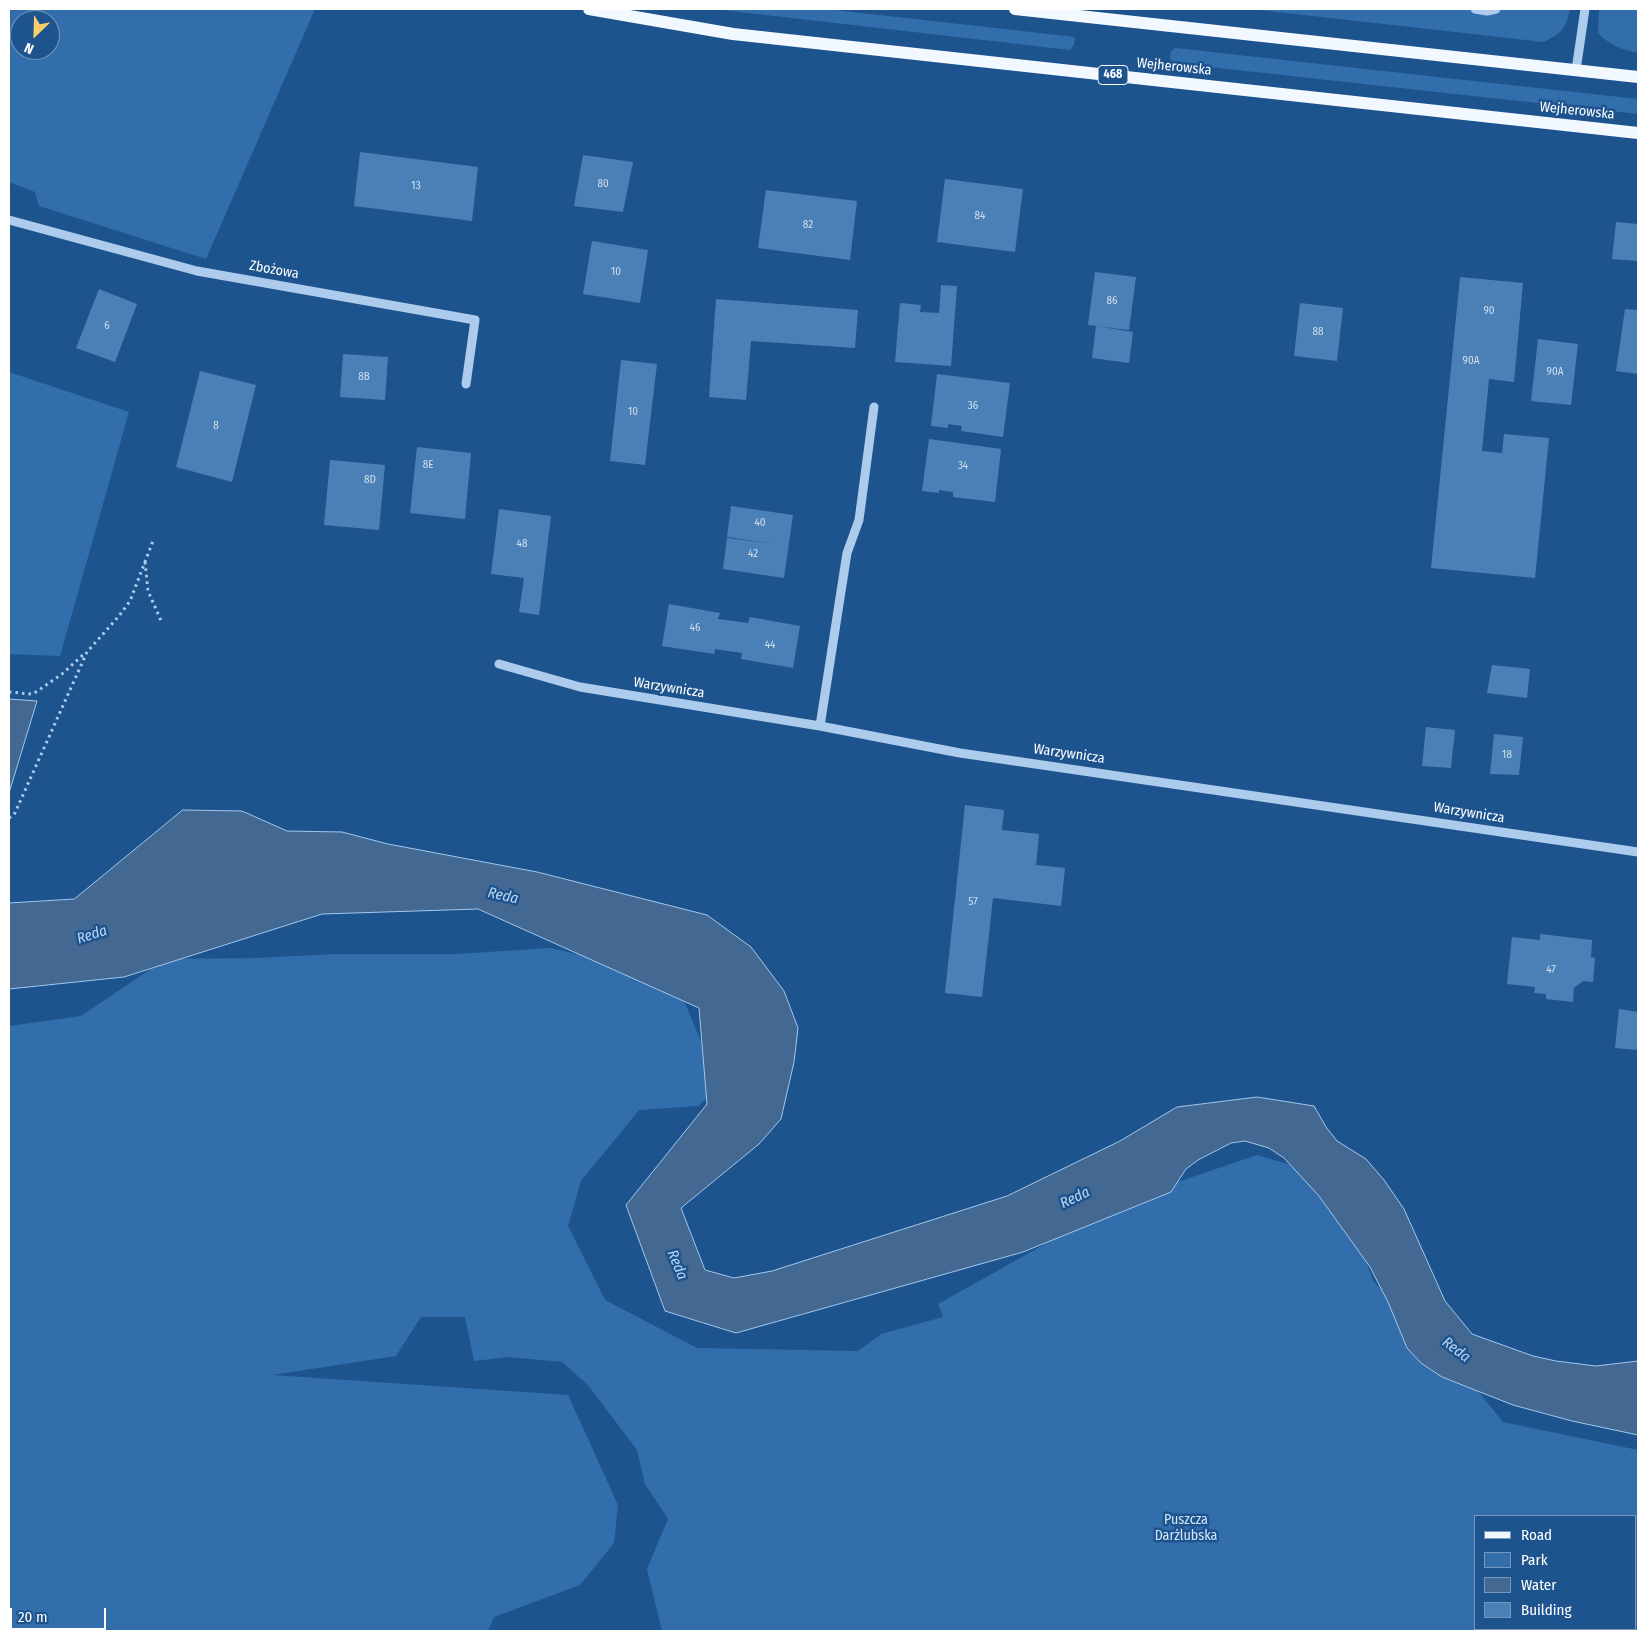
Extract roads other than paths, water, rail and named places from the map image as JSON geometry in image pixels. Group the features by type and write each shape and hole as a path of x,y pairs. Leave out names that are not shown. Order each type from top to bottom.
{"main road":[{"name":"Wejherowska","path":"589,9 733,34 1638,133"},
{"path":"1015,9 1108,14 1638,77"}],"street":[{"path":"1475,9 1487,11 1496,9"},
{"path":"1576,70 1585,9"},
{"name":"Zbożowa","path":"9,220 198,271 475,320 466,384"},
{"path":"820,726 847,553 859,520 874,407"},
{"name":"Warzywnicza","path":"499,664 580,687 820,726 960,753 1638,852"}],"water":[{"path":"9,699 37,701 9,793"},
{"name":"Reda","path":"183,810 242,811 287,831 342,832 388,844 537,872 707,915 751,947 784,991 798,1028 794,1062 781,1119 759,1144 681,1208 705,1270 734,1278 772,1271 1007,1196 1120,1141 1177,1107 1257,1097 1314,1106 1326,1127 1337,1141 1366,1159 1384,1180 1404,1209 1445,1301 1472,1334 1533,1356 1556,1361 1596,1366 1638,1361 1638,1435 1572,1421 1513,1405 1442,1377 1421,1363 1407,1348 1388,1302 1370,1267 1319,1196 1284,1158 1269,1148 1245,1141 1231,1143 1198,1160 1186,1169 1171,1192 1023,1252 736,1333 665,1311 626,1205 707,1104 699,1008 478,909 322,914 124,977 9,989 9,903 74,899"}],"park label":[{"name":"Puszcza Darżlubska","path":"1186,1528"}]}
